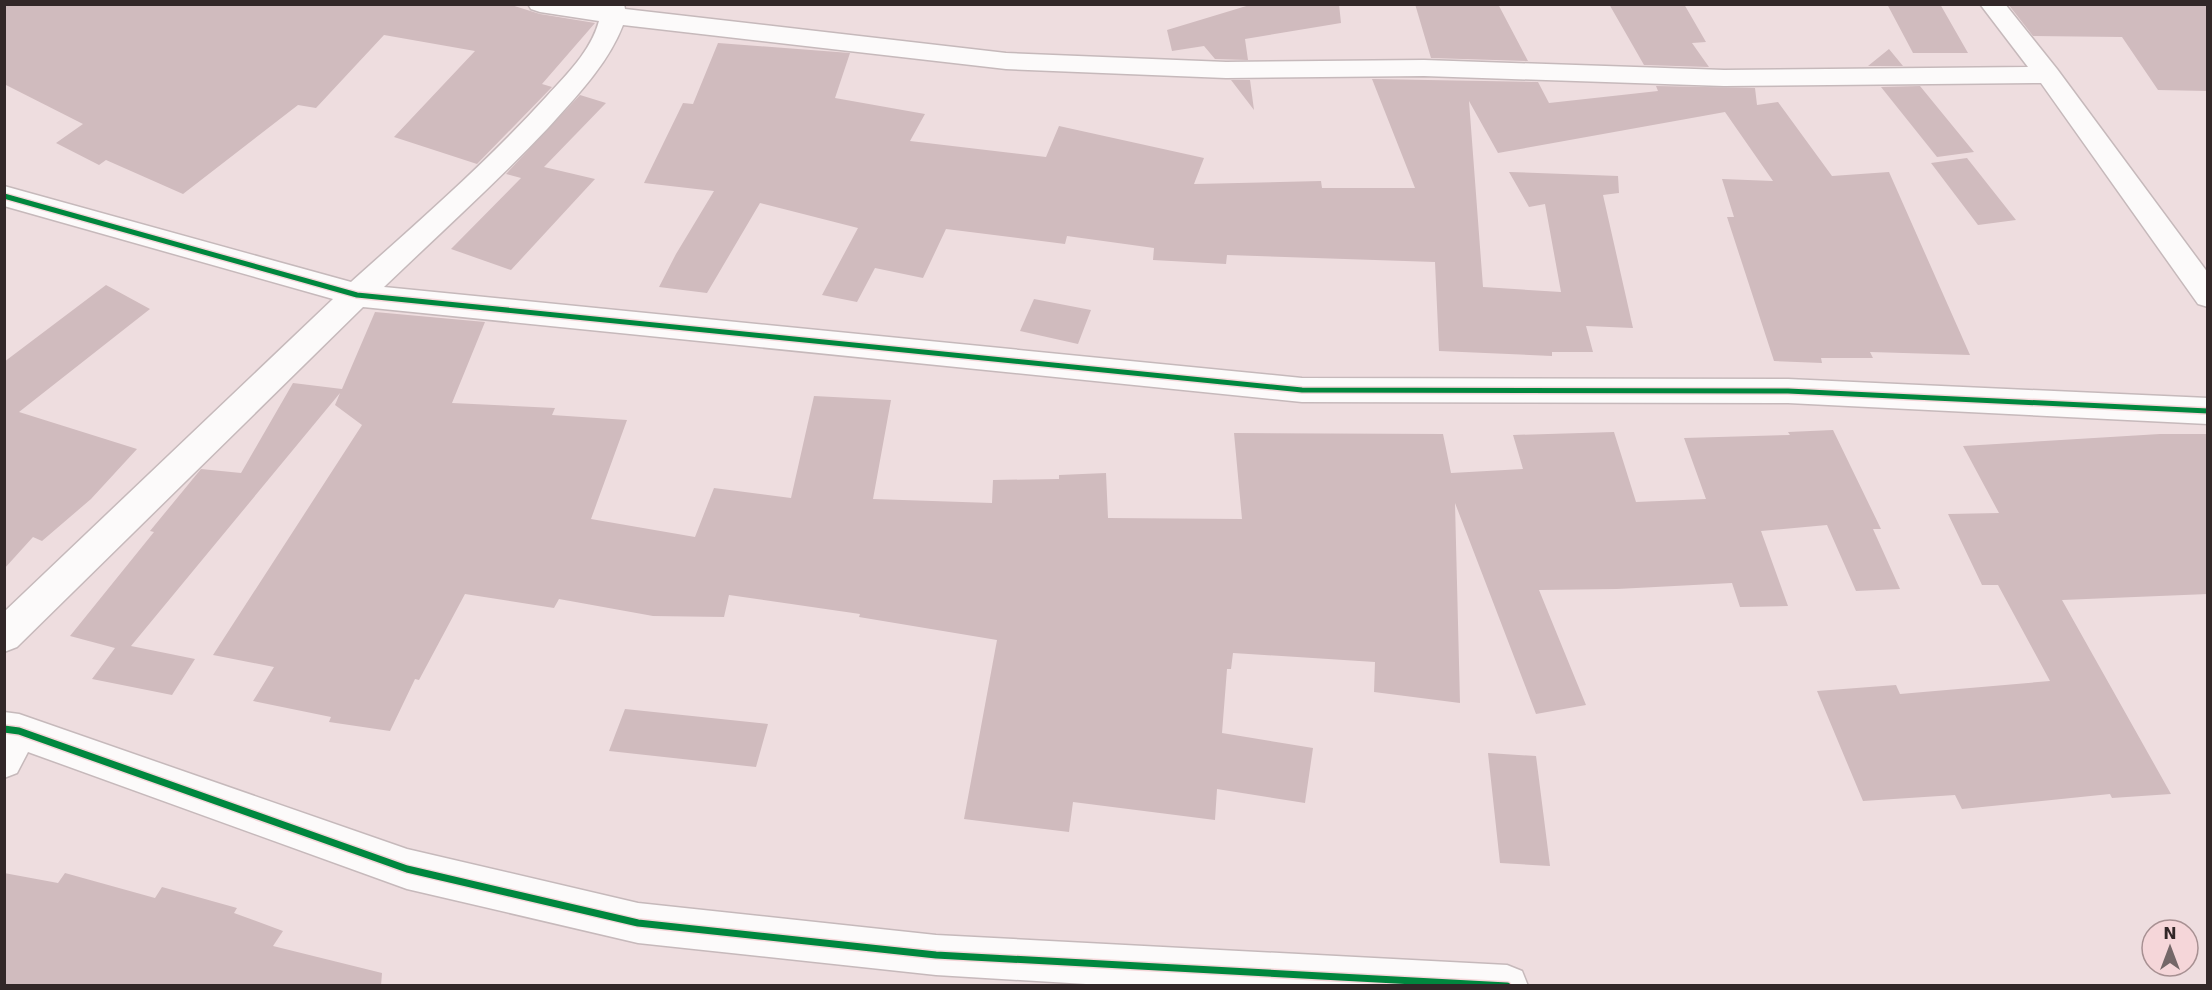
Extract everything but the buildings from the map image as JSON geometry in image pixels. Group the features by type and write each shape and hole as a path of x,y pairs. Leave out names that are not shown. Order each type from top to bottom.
{"street":[{"path":"540,4 613,10 1006,61 1226,70 1424,68 1724,78 2048,75"},
{"path":"1992,4 2048,75 2208,296"},
{"path":"4,636 357,295 483,179 574,82 599,46 613,10"},
{"path":"4,196 357,295 1302,390 1788,391 2208,411"},
{"path":"9,740 408,869 638,923 936,955 1507,986"}],"cycle path":[{"path":"4,196 357,295 1302,390 1788,391 2208,411"},
{"path":"4,729 19,731 407,869 638,923 936,955 1507,986"}]}
